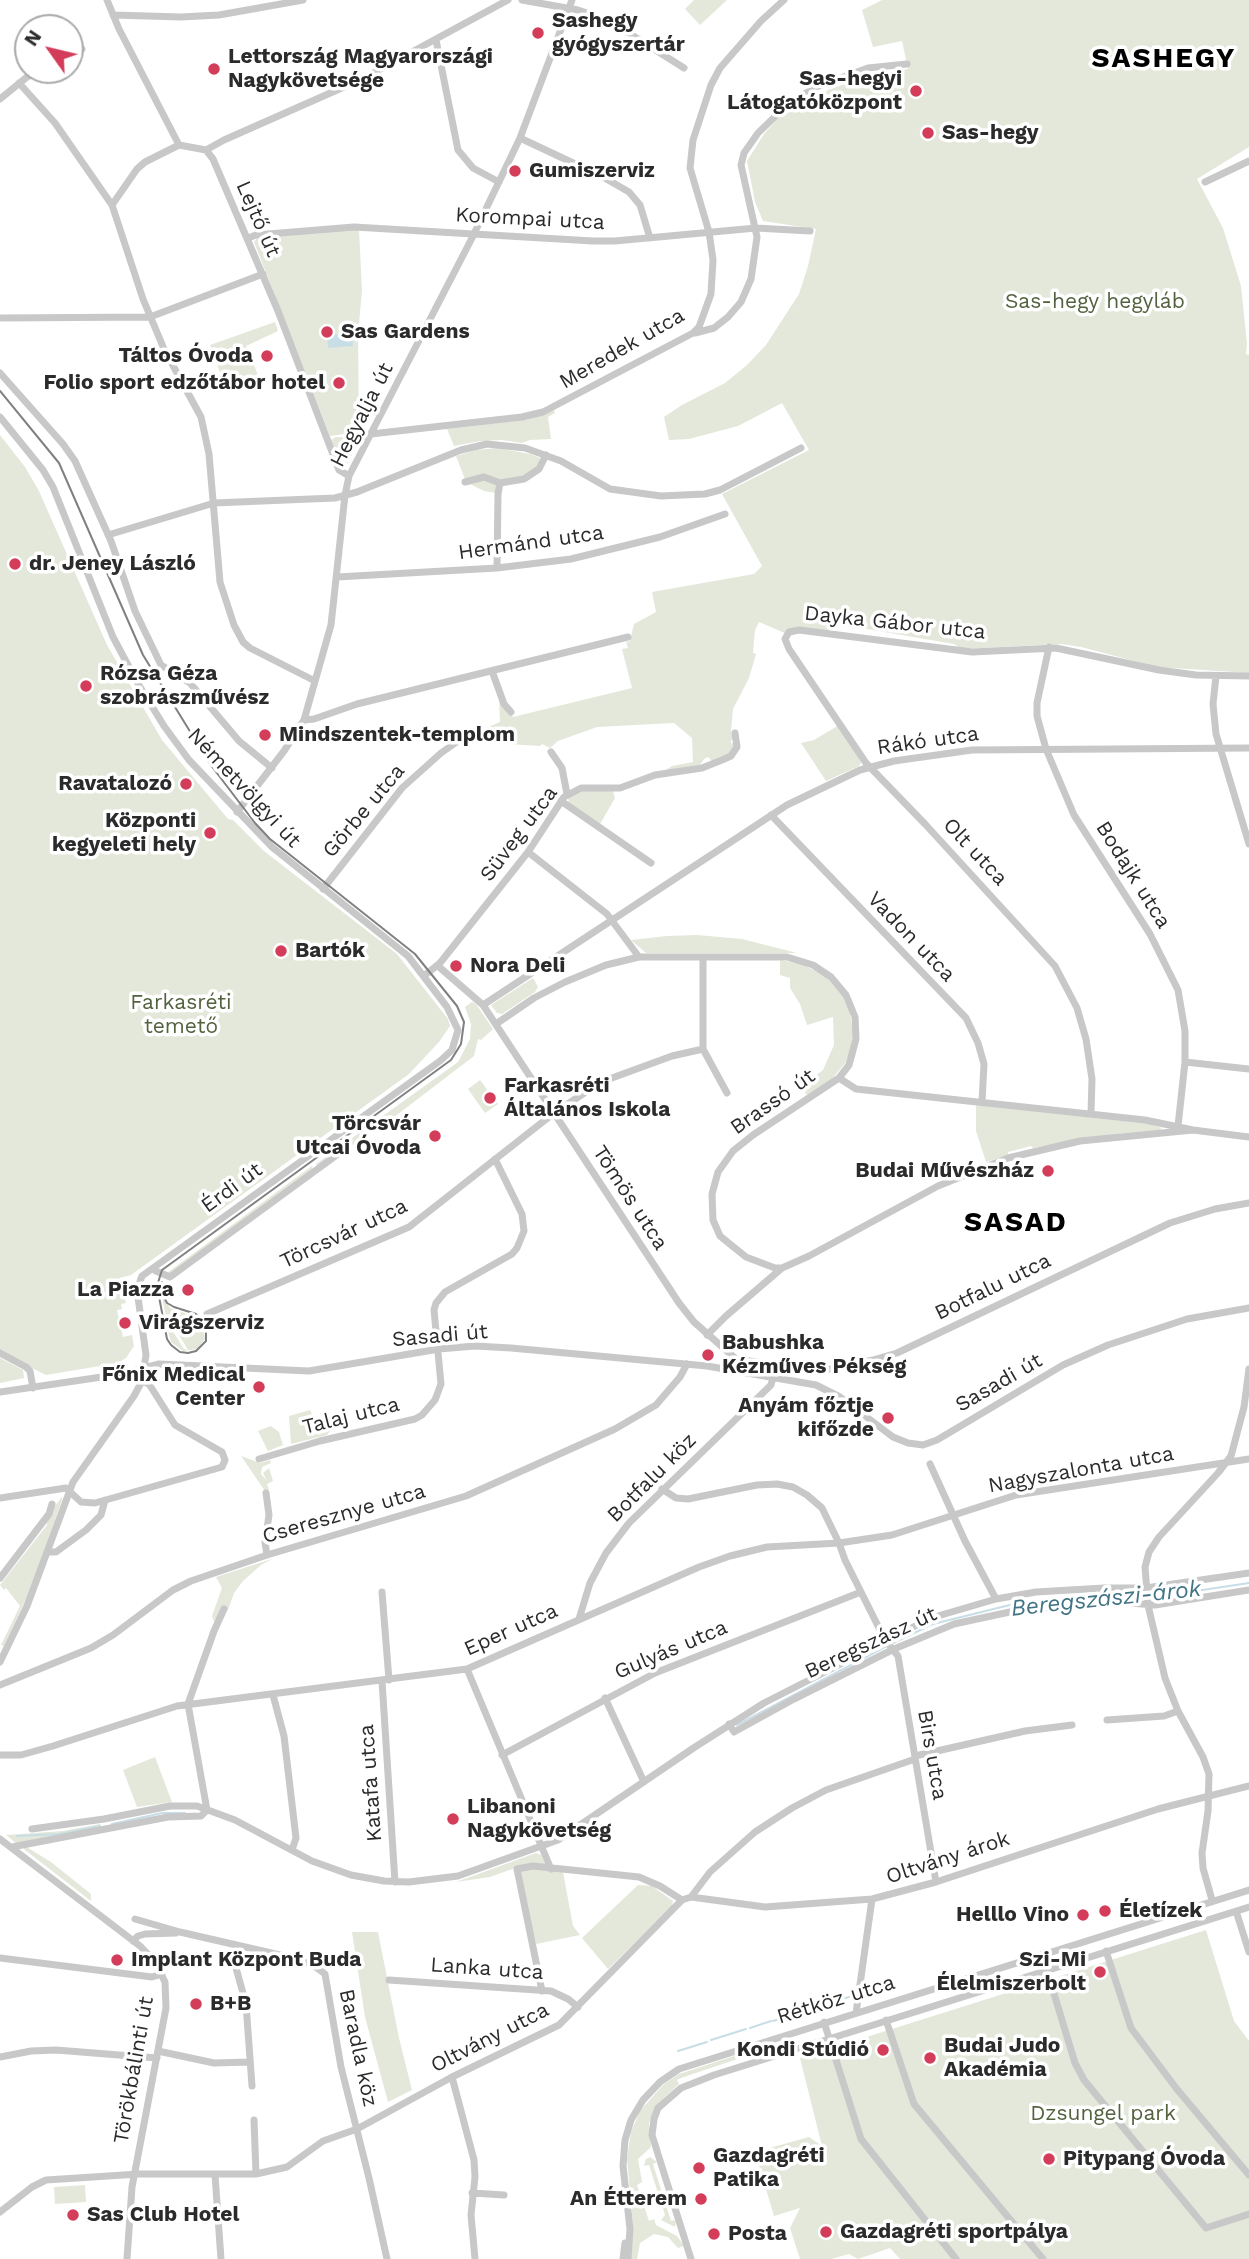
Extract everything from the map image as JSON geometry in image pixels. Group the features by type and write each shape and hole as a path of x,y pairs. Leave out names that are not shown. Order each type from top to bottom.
{"street":[{"path":"107,0 179,145"},
{"path":"113,15 219,15 303,0"},
{"path":"112,205 136,169 145,162 179,145 206,150 362,79 508,0"},
{"path":"522,0 569,4 608,20 684,68"},
{"name":"Meredek utca","path":"371,434 522,417 543,412 693,333 704,318 713,260 709,232 690,168 693,140 711,85 720,68 761,21 784,0"},
{"name":"Hegyalja út","path":"237,812 298,732 303,720 331,625 349,476 520,138 569,4"},
{"path":"436,40 458,150 472,168 499,183"},
{"path":"693,333 721,324 747,291 755,262 756,228 741,165 744,153 768,122 795,99 816,87 868,68 907,64"},
{"path":"0,99 18,84"},
{"path":"20,84 55,123 112,205 150,317 201,417 207,438 220,582 239,636 260,654 315,681"},
{"path":"520,138 623,188 640,205 650,238"},
{"name":"Lejtő út","path":"206,150 213,159 263,274 339,470 349,476"},
{"path":"1205,182 1249,160"},
{"name":"Korompai utca","path":"248,238 265,234 354,227 593,241 756,228 810,231"},
{"path":"0,318 150,317 263,274"},
{"name":"Németvölgyi út","path":"0,373 71,454 108,535 135,611 161,665 184,678 239,741 272,768"},
{"name":"Németvölgyi út","path":"0,417 43,470 53,487 113,637 164,726 189,760 271,847 408,956 454,1018 458,1030"},
{"path":"108,535 214,503 325,499 345,495 453,452 476,446 510,445 546,455 610,489 647,495 692,496 705,495 735,484 801,448"},
{"path":"465,482 484,477 500,482 524,480 539,469 546,455"},
{"path":"497,568 500,482"},
{"name":"Hermánd utca","path":"337,577 497,568 571,559 620,549 725,513"},
{"name":"Dayka Gábor utca","path":"787,634 799,630 972,652 1069,649 1159,670 1216,676 1249,676"},
{"name":"Olt utca","path":"787,634 785,639 789,649 871,767 1055,966 1070,993 1084,1031 1090,1061 1091,1114"},
{"path":"303,720 314,719 357,704 628,637"},
{"name":"Bodajk utca","path":"1049,648 1037,703 1039,728 1046,749 1074,815 1150,934 1172,978 1184,1018 1185,1062 1178,1126"},
{"path":"492,671 504,704 511,712"},
{"path":"1216,676 1213,704 1216,734 1249,844"},
{"name":"Süveg utca","path":"424,976 438,966 528,852 568,794 581,788 620,788 655,775 702,768 731,756 737,747 735,733"},
{"name":"Görbe utca","path":"323,888 402,788 441,753 468,734"},
{"name":"Rákó utca","path":"611,919 805,795 871,767 972,750 1249,748"},
{"path":"551,752 562,768 568,794"},
{"path":"561,801 651,863"},
{"name":"Vadon utca","path":"771,815 966,1018 984,1064 982,1102"},
{"path":"528,852 611,919 639,957"},
{"path":"438,966 483,1005 597,931 611,919"},
{"name":"Brassó út","path":"496,1024 555,986 585,973 639,957 795,958 813,965 831,977 852,1006 856,1027 852,1058 839,1078 740,1145 727,1157 718,1172 711,1201 713,1220 720,1236 746,1257 768,1267 782,1268"},
{"path":"704,957 702,1049 727,1093"},
{"name":"Tömös utca","path":"483,1005 679,1303 708,1335"},
{"name":"Érdi út","path":"153,1270 440,1061 452,1050 458,1030"},
{"name":"Törcsvár utca","path":"207,1314 409,1227 554,1112 613,1076 702,1049"},
{"path":"1185,1062 1249,1069"},
{"path":"839,1078 856,1089 1091,1114 1249,1137"},
{"path":"738,1371 740,1360 732,1357 708,1335 782,1268 938,1186 1008,1158 1080,1141 1193,1130"},
{"name":"Érdi út","path":"153,1270 170,1276 345,1150"},
{"name":"Talaj utca","path":"258,1459 320,1441 402,1423 422,1415 439,1392 441,1372 434,1310 440,1297 506,1258 522,1239 525,1223 522,1214 495,1159"},
{"name":"Botfalu utca","path":"740,1360 800,1369 830,1369 897,1353 1170,1223 1215,1209 1249,1203"},
{"path":"0,1578 43,1520 45,1511 78,1473 142,1381 145,1342 137,1290 142,1276 153,1270"},
{"name":"Sasadi út","path":"1,1393 122,1374 159,1364 309,1371 439,1349 475,1346 511,1348 687,1364 816,1385 830,1390 893,1437 923,1445 937,1440 1063,1365 1108,1345 1187,1319 1249,1308"},
{"path":"0,1353 30,1371 33,1388"},
{"name":"Cseresznye utca","path":"0,1685 91,1648 184,1584 267,1555 466,1496 615,1429 656,1405 680,1377 687,1364"},
{"path":"1212,1900 1203,1868 1202,1853 1210,1782 1207,1767 1178,1711 1162,1668 1147,1597 1145,1567 1153,1545 1227,1463 1241,1422 1249,1369"},
{"name":"Botfalu köz","path":"579,1619 590,1583 606,1553 629,1523 771,1385 773,1377"},
{"path":"0,1498 60,1491 84,1503 105,1500 222,1467 225,1460 222,1452 175,1425 149,1384 142,1381"},
{"name":"Nagyszalonta utca","path":"839,1543 892,1535 1016,1495 1249,1459"},
{"path":"930,1464 952,1515 996,1599"},
{"path":"662,1489 676,1498 688,1499 757,1485 778,1484 803,1492 822,1508 888,1646 894,1648"},
{"path":"0,1662 27,1606 48,1552 60,1491"},
{"path":"265,1493 269,1516 265,1543 267,1555"},
{"path":"48,1552 56,1552 86,1530 101,1515 105,1500"},
{"name":"Eper utca","path":"0,1755 20,1755 164,1709 188,1704 467,1669 698,1567 730,1556 767,1547 839,1543"},
{"name":"Beregszász út","path":"729,1724 734,1732 894,1648 954,1624 1019,1610 1128,1602 1249,1573"},
{"name":"Beregszász út","path":"32,1829 170,1806 197,1806 235,1820 332,1870 395,1882 428,1881 458,1876 542,1847 572,1831 764,1703 940,1614 996,1599 1068,1589 1147,1597 1249,1590"},
{"name":"Katafa utca","path":"382,1592 395,1882"},
{"name":"Gulyás utca","path":"502,1755 655,1672 861,1592"},
{"path":"12,1847 168,1817 201,1816 207,1810 188,1704 224,1609"},
{"name":"Birs utca","path":"894,1648 898,1656 936,1882"},
{"path":"467,1669 551,1869"},
{"path":"272,1695 284,1736 296,1838 292,1850"},
{"path":"605,1698 644,1782"},
{"path":"1107,1720 1164,1716 1178,1711"},
{"path":"691,1897 710,1872 733,1851 792,1808 837,1786 915,1757 1013,1733 1072,1725"},
{"name":"Oltvány árok","path":"691,1897 765,1907 872,1899 936,1882 1158,1809 1249,1786"},
{"path":"104,1819 107,1830"},
{"name":"Törökbálinti út","path":"0,1839 151,1956 162,1975 166,1990 166,2008 134,2174 127,2259"},
{"path":"542,1991 517,1872 522,1867 639,1877 682,1900"},
{"name":"Rétköz utca","path":"625,2259 631,2229 623,2166 624,2147 631,2120 651,2091 671,2074 694,2063 1249,1890"},
{"name":"Oltvány utca","path":"0,2212 32,2187 46,2180 134,2174 256,2174 287,2167 323,2141 357,2129 452,2077 558,2025 682,1900 691,1897"},
{"path":"856,2013 872,1899"},
{"name":"Rétköz utca","path":"691,2259 653,2134 654,2119 662,2104 676,2091 693,2081 1249,1907"},
{"path":"1236,1911 1249,1952"},
{"path":"135,1919 180,1933"},
{"path":"133,1941 145,1934 180,1933"},
{"name":"Baradla köz","path":"180,1933 293,1958 313,1965 325,1974 341,2067 387,2259"},
{"path":"1106,1951 1131,2028 1175,2087 1249,2175"},
{"path":"1042,1954 1080,2075 1206,2228 1249,2214"},
{"path":"0,1958 154,1978 162,1975"},
{"path":"236,1968 246,2004 252,2086"},
{"name":"Lanka utca","path":"389,1980 542,1991 559,1994 578,2007"},
{"path":"886,2020 914,2104 1043,2259"},
{"path":"824,2022 860,2139 956,2259"},
{"path":"0,2057 57,2050 158,2054 214,2063 250,2062"},
{"path":"452,2077 474,2160 471,2215 475,2259"},
{"path":"254,2120 256,2174"},
{"path":"215,2175 220,2259"},
{"path":"471,2193 504,2195"}],"green space":[{"path":"694,0 727,0 700,25 685,9"},
{"name":"Sas-hegy hegyláb","path":"882,0 1249,0 1249,147 1197,179 1223,228 1241,286 1246,354 1249,355 1249,673 1157,667 1061,644 961,649 954,644 832,623 830,630 794,630 787,634 759,622 755,630 753,653 756,654 749,678 733,709 731,732 735,739 731,740 731,743 735,744 730,754 712,761 708,757 700,765 664,771 672,766 693,762 692,738 674,723 597,727 558,741 550,748 542,744 508,744 499,729 462,744 460,741 470,735 500,722 499,697 513,717 632,688 622,649 628,648 626,642 630,641 634,624 656,612 652,592 754,574 762,566 722,494 809,450 782,403 738,426 689,439 669,440 664,417 725,383 747,365 766,345 799,294 816,229 763,221 755,202 747,161 764,134 780,116 828,90 873,74 908,69 902,41 873,47 862,10"},
{"name":"Sas Gardens","path":"359,229 362,291 358,334 359,432 330,436 254,242 257,238"},
{"path":"275,322 278,331 246,346 260,380 225,386 210,345"},
{"path":"554,410 555,413 548,417 551,439 522,443 481,441 454,446 447,429 530,419"},
{"name":"Farkasréti temető","path":"0,435 25,467 39,491 107,645 162,740 228,819 233,820 264,851 397,954 448,1019 450,1026 409,1074 131,1275 119,1278 126,1303 121,1304 122,1309 117,1310 123,1337 132,1335 134,1346 126,1358 118,1363 46,1375 0,1352"},
{"path":"336,437 361,438 345,468 340,463 331,440"},
{"path":"497,448 530,454 540,458 540,465 522,478 506,481 496,493 484,491 466,482 456,456"},
{"path":"839,725 861,762 859,766 826,781 801,743 814,740"},
{"path":"584,790 613,791 615,798 600,824 569,804 568,797"},
{"path":"697,935 742,939 797,953 646,953 631,940"},
{"path":"780,960 802,964 825,976 843,996 850,1013 853,1035 846,1062 832,1079 807,1095 801,1087 823,1070 834,1045 833,1017 807,1025 800,1004 790,988 790,978 780,975"},
{"path":"533,978 538,987 535,992 502,1014 497,1013 491,1005"},
{"path":"472,1002 493,1029 481,1040 478,1039 474,1056 389,1121 318,1168 316,1164 458,1062 470,1039 471,1024 465,1007"},
{"path":"480,1080 498,1104 485,1113 468,1089"},
{"path":"976,1105 1150,1124 1162,1128 1033,1148 1031,1146 986,1162 976,1131"},
{"path":"312,1166 313,1170 169,1275 167,1273"},
{"path":"162,1297 170,1308 193,1316 203,1324 205,1339 197,1349 183,1351 171,1342 165,1319 184,1349 188,1350 165,1312"},
{"path":"0,1358 23,1370 24,1378 0,1383"},
{"path":"310,1410 313,1416 326,1422 318,1425 314,1422 315,1426 320,1428 327,1424 330,1431 327,1435 291,1444 289,1416"},
{"path":"271,1426 279,1432 283,1445 268,1451 258,1431"},
{"path":"241,1456 260,1463 270,1460 271,1463 262,1467 261,1474 267,1481 263,1473 269,1468 273,1481 267,1484 269,1490 265,1491"},
{"path":"62,1497 32,1586 4,1646 1,1645 20,1606 6,1588 4,1590 0,1585 47,1525 54,1507"},
{"path":"272,1559 243,1581 234,1593 228,1610 223,1609 215,1624 212,1616 222,1588 216,1577"},
{"path":"155,1757 172,1802 137,1807 123,1770"},
{"path":"100,1824 101,1828 17,1844 6,1835 63,1831"},
{"path":"25,1846 51,1862 91,1894 91,1901 25,1850"},
{"path":"536,1853 541,1855 545,1864 456,1882"},
{"path":"532,1867 563,1872 573,1926 580,1935 536,1944 518,1871"},
{"path":"638,1885 652,1886 673,1901 672,1906 608,1969 582,1938"},
{"name":"Dzsungel park","path":"1206,1930 1234,2021 1249,2041 1249,2259 900,2259 890,2248 858,2259 849,2254 831,2259 800,2259 790,2228 800,2208 774,2216 755,2152 809,2137 822,2146 800,2058"},
{"path":"352,1932 378,1932 412,2090 388,2102 365,2017"},
{"path":"762,2047 764,2056 757,2058 755,2053 677,2080 679,2084 656,2105 649,2123 651,2147 638,2159 642,2182 637,2185 649,2221 654,2219 656,2225 677,2236 684,2246 678,2248 668,2237 654,2234 640,2243 637,2259 630,2259 633,2225 627,2159 631,2132 640,2111 663,2085 679,2074"},
{"path":"650,2157 657,2162 653,2164 671,2221 676,2220 675,2227 661,2220 665,2215 649,2165 644,2166 646,2159"},
{"path":"85,2185 86,2202 55,2204 54,2187"}],"water":[{"path":"352,333 353,346 328,348 327,335"}],"waterway":[{"name":"Beregszászi-árok","path":"1149,1598 1249,1583"},
{"name":"Beregszászi-árok","path":"893,1643 933,1624 1018,1603 1085,1597 1143,1599"},
{"name":"Beregszászi-árok","path":"737,1725 885,1647"},
{"path":"112,1824 162,1813 185,1813"},
{"path":"17,1836 59,1834 100,1826"},
{"path":"820,2006 852,1996"},
{"path":"773,2021 817,2007"},
{"path":"750,2028 771,2021"},
{"path":"711,2040 746,2029"},
{"path":"678,2051 707,2042"}],"tram line":[{"path":"0,391 59,463 143,655 210,764 270,839 415,954 457,1006 464,1022 461,1044 451,1060 162,1270 157,1286 167,1339 180,1352 196,1351 206,1341 206,1325 196,1314 167,1303 162,1293 162,1282"}],"place":[{"name":"Sashegy gyógyszertár","path":"538,33"},
{"name":"Lettország Magyarországi Nagykövetsége","path":"214,69"},
{"name":"Sas-hegyi Látogatóközpont","path":"916,91"},
{"name":"Sas-hegy","path":"928,133"},
{"name":"Gumiszerviz","path":"515,171"},
{"name":"Sas Gardens","path":"327,332"},
{"name":"Táltos Óvoda","path":"267,356"},
{"name":"Folio sport edzőtábor hotel","path":"339,383"},
{"name":"dr. Jeney László","path":"15,564"},
{"name":"Rózsa Géza szobrászművész","path":"86,686"},
{"name":"Mindszentek-templom","path":"265,735"},
{"name":"Ravatalozó","path":"186,784"},
{"name":"Központi kegyeleti hely","path":"210,833"},
{"name":"Bartók","path":"281,951"},
{"name":"Nora Deli","path":"456,966"},
{"name":"Farkasréti Általános Iskola","path":"490,1098"},
{"name":"Törcsvár Utcai Óvoda","path":"435,1136"},
{"name":"Budai Művészház","path":"1048,1171"},
{"name":"La Piazza","path":"188,1290"},
{"name":"Virágszerviz","path":"125,1323"},
{"name":"Babushka Kézműves Pékség","path":"708,1355"},
{"name":"Főnix Medical Center","path":"259,1387"},
{"name":"Anyám főztje kifőzde","path":"888,1418"},
{"name":"Libanoni Nagykövetség","path":"453,1819"},
{"name":"Életízek","path":"1105,1911"},
{"name":"Helllo Vino","path":"1083,1915"},
{"name":"Implant Központ Buda","path":"117,1960"},
{"name":"Szi-Mi Élelmiszerbolt","path":"1100,1972"},
{"name":"B+B","path":"196,2004"},
{"name":"Kondi Stúdió","path":"883,2050"},
{"name":"Budai Judo Akadémia","path":"930,2058"},
{"name":"Pitypang Óvoda","path":"1049,2159"},
{"name":"Gazdagréti Patika","path":"699,2168"},
{"name":"An Étterem","path":"701,2199"},
{"name":"Sas Club Hotel","path":"73,2215"},
{"name":"Gazdagréti sportpálya","path":"826,2232"},
{"name":"Posta","path":"714,2234"}],"district":[{"name":"SASHEGY","path":"1164,59"},
{"name":"SASAD","path":"1016,1223"}]}
